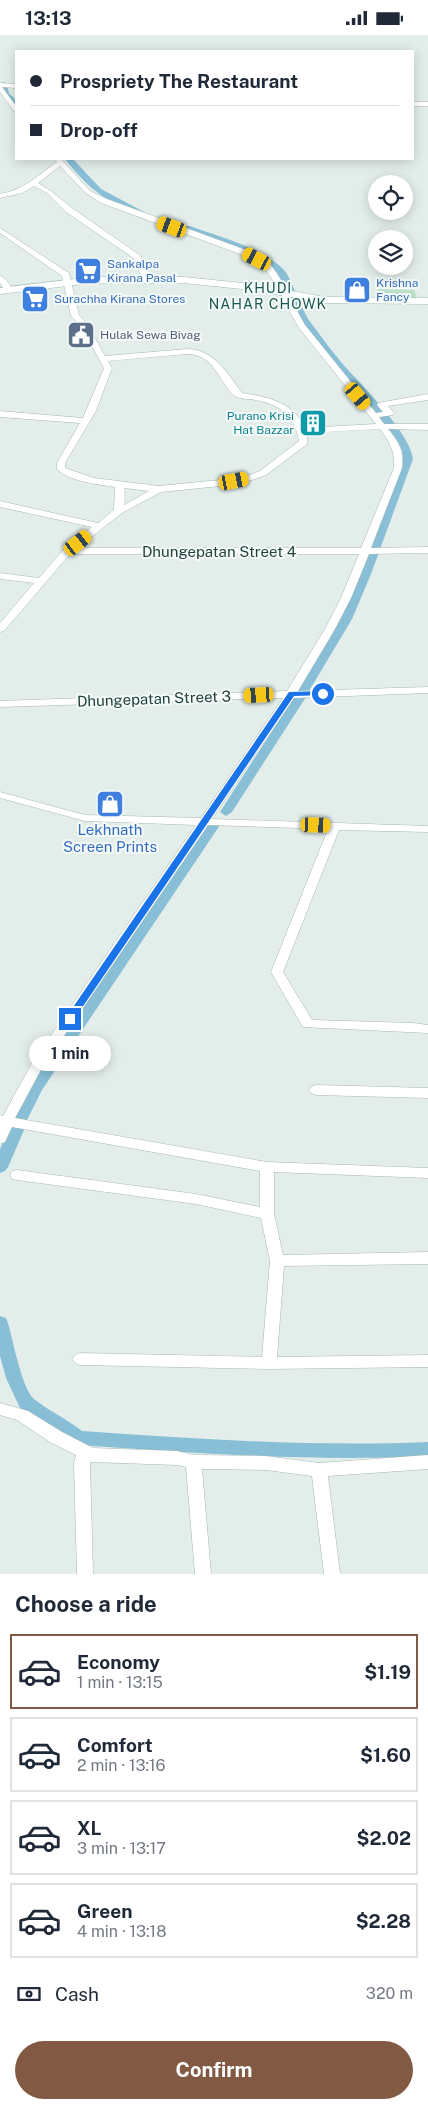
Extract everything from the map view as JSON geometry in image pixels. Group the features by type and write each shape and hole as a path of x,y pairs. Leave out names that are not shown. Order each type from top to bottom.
{"main road":[{"path":"4,291 92,280 146,279 184,280 252,287 325,300 428,301"}],"street":[{"path":"0,85 15,86"},
{"path":"0,89 15,109"},
{"path":"414,104 428,104"},
{"path":"0,196 24,190 35,183 59,160 88,192 104,201 257,259 268,267 287,293 288,302 302,326 392,439 399,455 398,469 371,551 334,621 292,693 37,1066 3,1121 0,1139"},
{"path":"35,183 138,258 146,279"},
{"path":"0,230 66,275 75,316 83,323 103,359 108,368 92,411 61,463 61,469 66,473 120,484 159,489 220,483 249,478 263,473 304,443 303,431 296,417 282,406 264,399 239,395 223,373 204,354 194,351 103,359"},
{"path":"0,278 4,291"},
{"path":"373,416 390,413 382,405 428,397"},
{"path":"0,414 86,421"},
{"path":"303,431 381,427 428,427"},
{"path":"119,511 120,484"},
{"path":"0,629 67,551 119,511 159,489"},
{"path":"0,504 100,526"},
{"name":"Dhungepatan Street 4","path":"67,551 428,550"},
{"path":"0,576 40,581"},
{"name":"Dhungepatan Street 3","path":"0,704 428,690"},
{"path":"0,795 85,818 428,829"},
{"path":"335,825 277,972 308,1023 428,1029"},
{"path":"316,1090 428,1093"},
{"path":"3,1121 267,1167 428,1173"},
{"path":"267,1167 267,1214 277,1261 269,1363"},
{"path":"17,1175 196,1199 267,1214"},
{"path":"277,1261 428,1258"},
{"path":"80,1359 269,1363 428,1361"},
{"path":"1,1406 31,1419 55,1436 91,1455 177,1458 194,1462 266,1463 319,1470 428,1462"},
{"path":"85,1574 82,1464 83,1458 91,1455"},
{"path":"194,1462 203,1574"},
{"path":"319,1470 332,1574"}],"green space":[{"path":"378,289 414,290 417,298 378,298"}],"waterway":[{"path":"4,84 6,93 15,103"},
{"path":"70,160 98,191 114,201 140,212"},
{"path":"187,228 258,255 281,271 295,304 305,321 337,363 382,414 407,450 408,459 366,574 346,619 303,691"},
{"path":"226,812 300,697"},
{"path":"20,1120 35,1088 214,825"},
{"path":"0,1167 16,1130"},
{"path":"0,1323 14,1378 26,1403 61,1424 78,1438 209,1447 387,1451 428,1449"}],"place":[{"name":"Sankalpa Kirana Pasal","path":"88,271"},
{"name":"Krishna Fancy","path":"357,290"},
{"name":"Surachha Kirana Stores","path":"35,299"},
{"name":"Hulak Sewa Bivag","path":"81,335"},
{"name":"Purano Krisi Hat Bazzar","path":"313,423"},
{"name":"Lekhnath Screen Prints","path":"110,804"}],"district":[{"name":"KHUDI NAHAR CHOWK","path":"268,296"}],"route":[{"path":"70,1019 292,693 306,695 323,694"}]}
